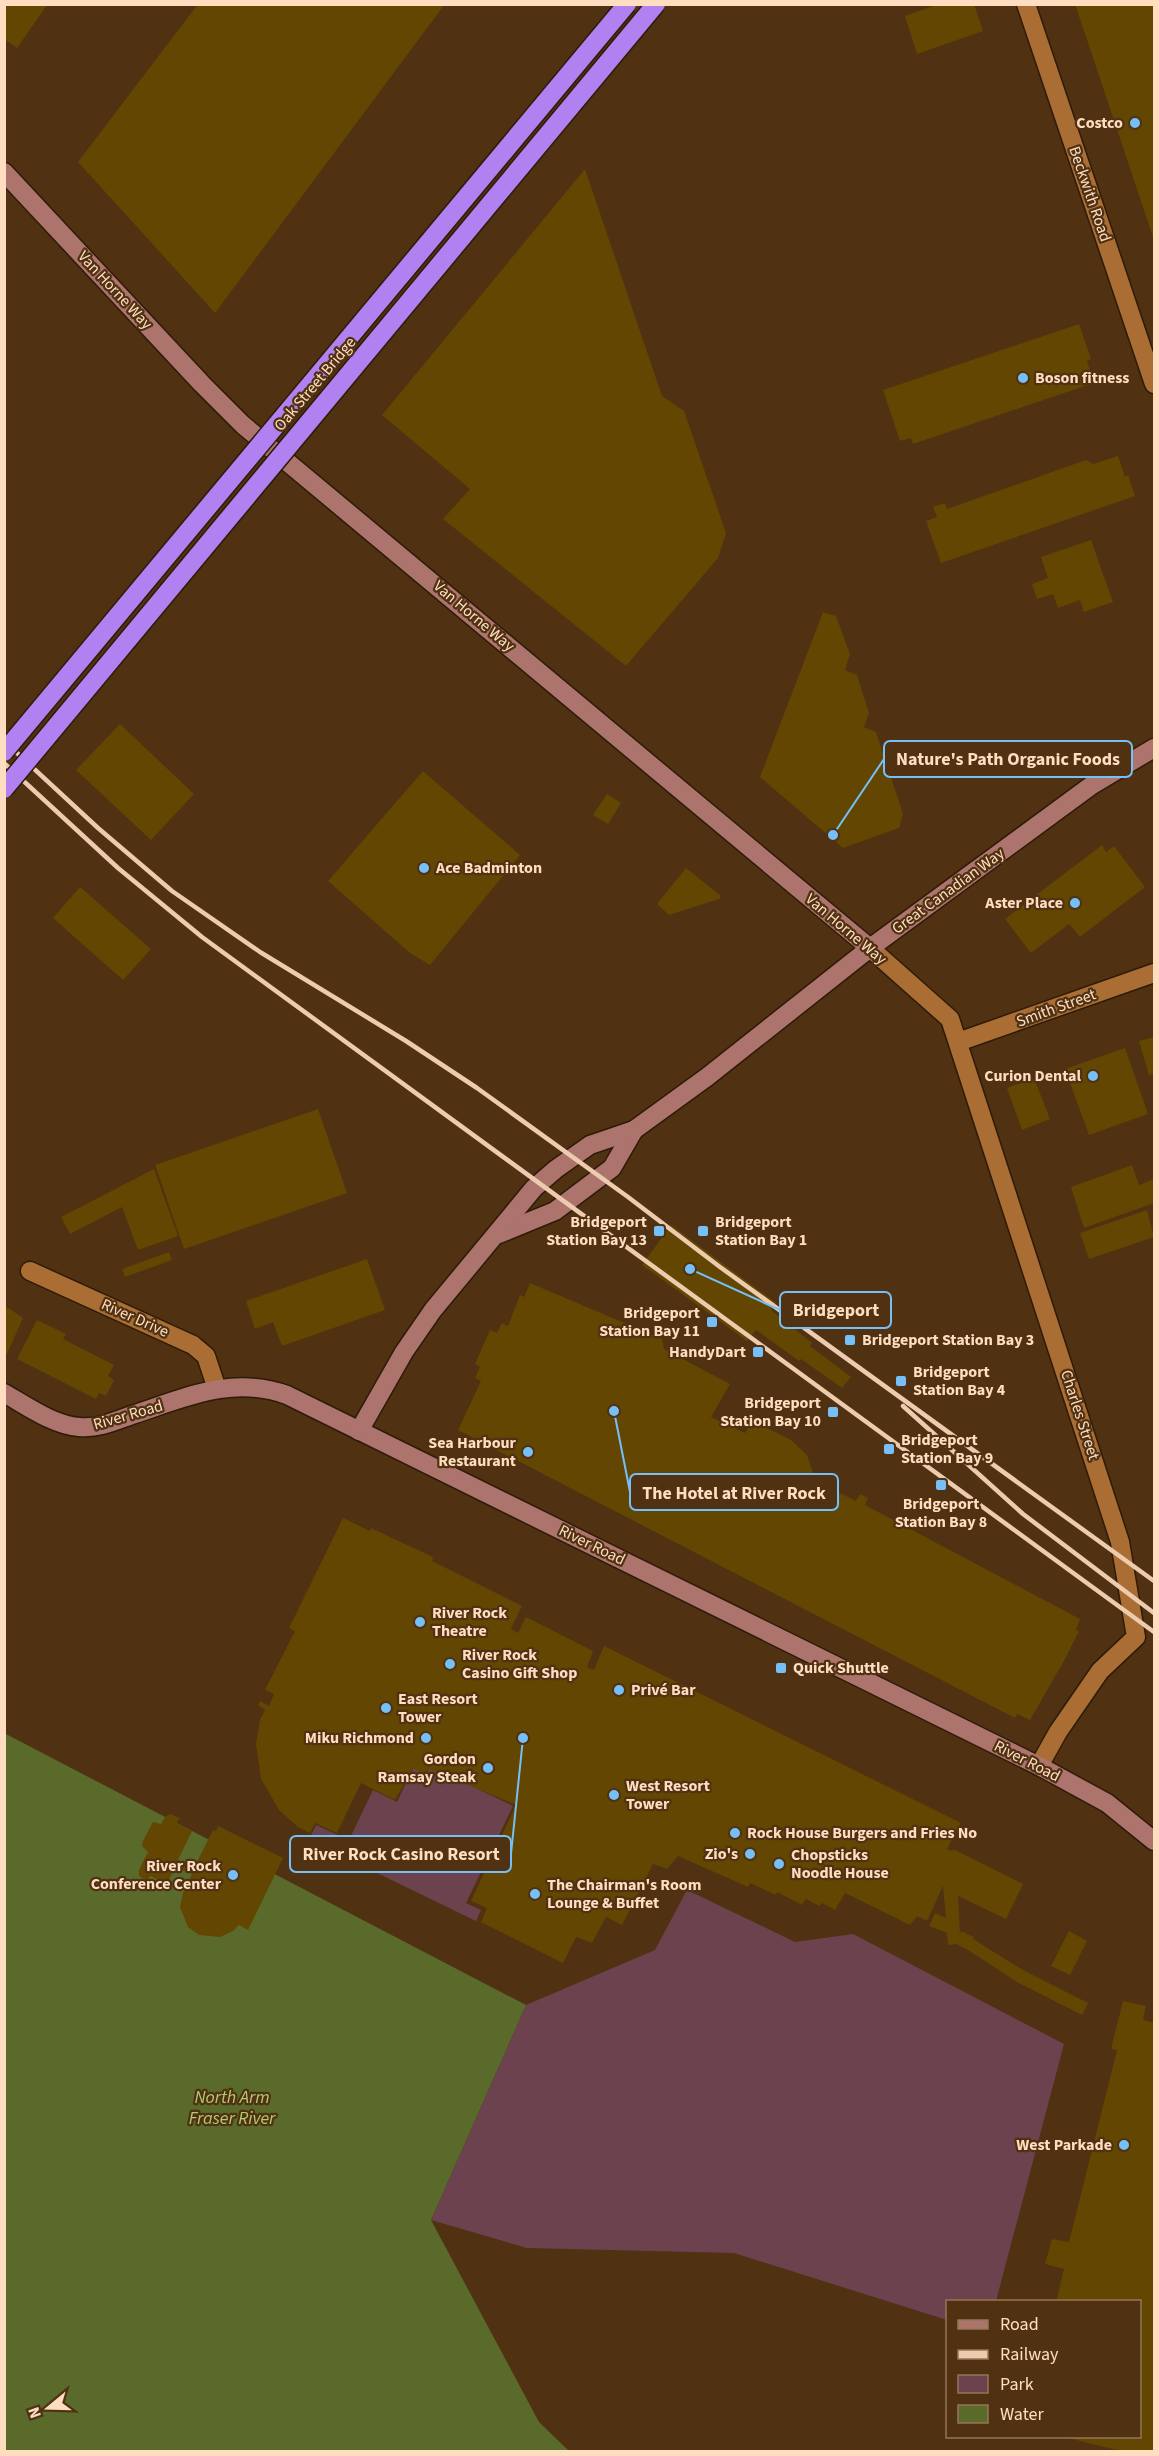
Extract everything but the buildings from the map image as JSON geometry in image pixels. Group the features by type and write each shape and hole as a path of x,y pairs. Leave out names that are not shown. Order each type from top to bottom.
{"highway":[{"name":"Oak Street Bridge","path":"4,752 627,4"},
{"name":"Oak Street Bridge","path":"4,789 656,4"}],"street":[{"name":"Beckwith Road","path":"1026,4 1155,384"},
{"name":"Van Horne Way","path":"4,172 194,376 243,425 870,948 950,1019 958,1042"},
{"name":"Great Canadian Way","path":"359,1431 404,1352 433,1310 534,1188 556,1168 590,1145 634,1130 707,1077 870,948 1098,781 1155,748"},
{"name":"Smith Street","path":"958,1042 1155,973"},
{"name":"Charles Street","path":"958,1042 1120,1542 1136,1638 1100,1671 1058,1732 1039,1767"},
{"name":"Great Canadian Way","path":"497,1235 555,1211 612,1167 634,1130"},
{"name":"River Drive","path":"30,1271 194,1345 206,1356 217,1389"},
{"name":"River Road","path":"4,1393 53,1420 77,1427 93,1427 187,1396 217,1389 252,1386 271,1390 359,1431 1039,1767 1107,1803 1155,1841"}],"green space":[{"path":"428,1765 513,1806 466,1903 481,1910 476,1921 309,1840 316,1825 349,1840 373,1790 397,1802 414,1766"},
{"path":"687,1890 795,1942 853,1934 1064,2044 996,2300 946,2300 946,2320 734,2253 527,2248 431,2220 526,2005 655,1950"}],"water":[{"name":"North Arm Fraser River","path":"4,1733 526,2005 431,2220 539,2422 569,2451 5,2451"}],"railway":[{"path":"4,741 98,828 172,891 260,952 406,1041 477,1088 1154,1581"},
{"path":"4,763 118,868 202,937 1154,1632"},
{"path":"903,1406 1023,1514 1154,1613"}],"place":[{"name":"Costco","path":"1135,123"},
{"name":"Boson fitness","path":"1023,378"},
{"name":"Nature's Path Organic Foods","path":"833,835"},
{"name":"Ace Badminton","path":"424,868"},
{"name":"Aster Place","path":"1075,903"},
{"name":"Curion Dental","path":"1093,1076"},
{"name":"Bridgeport Station Bay 13","path":"659,1231"},
{"name":"Bridgeport Station Bay 1","path":"703,1231"},
{"name":"Bridgeport","path":"690,1269"},
{"name":"Bridgeport Station Bay 11","path":"712,1322"},
{"name":"Bridgeport Station Bay 3","path":"850,1340"},
{"name":"HandyDart","path":"758,1352"},
{"name":"Bridgeport Station Bay 4","path":"901,1381"},
{"name":"The Hotel at River Rock","path":"614,1411"},
{"name":"Bridgeport Station Bay 10","path":"833,1412"},
{"name":"Bridgeport Station Bay 9","path":"889,1449"},
{"name":"Sea Harbour Restaurant","path":"528,1452"},
{"name":"Bridgeport Station Bay 8","path":"941,1485"},
{"name":"River Rock Theatre","path":"420,1622"},
{"name":"River Rock Casino Gift Shop","path":"450,1664"},
{"name":"Quick Shuttle","path":"781,1668"},
{"name":"Privé Bar","path":"619,1690"},
{"name":"East Resort Tower","path":"386,1708"},
{"name":"Miku Richmond","path":"426,1738"},
{"name":"River Rock Casino Resort","path":"523,1738"},
{"name":"Gordon Ramsay Steak","path":"488,1768"},
{"name":"West Resort Tower","path":"614,1795"},
{"name":"Rock House Burgers and Fries No","path":"735,1833"},
{"name":"Zio's","path":"750,1854"},
{"name":"Chopsticks Noodle House","path":"779,1864"},
{"name":"River Rock Conference Center","path":"233,1875"},
{"name":"The Chairman's Room Lounge & Buffet","path":"535,1894"},
{"name":"West Parkade","path":"1124,2145"}]}
